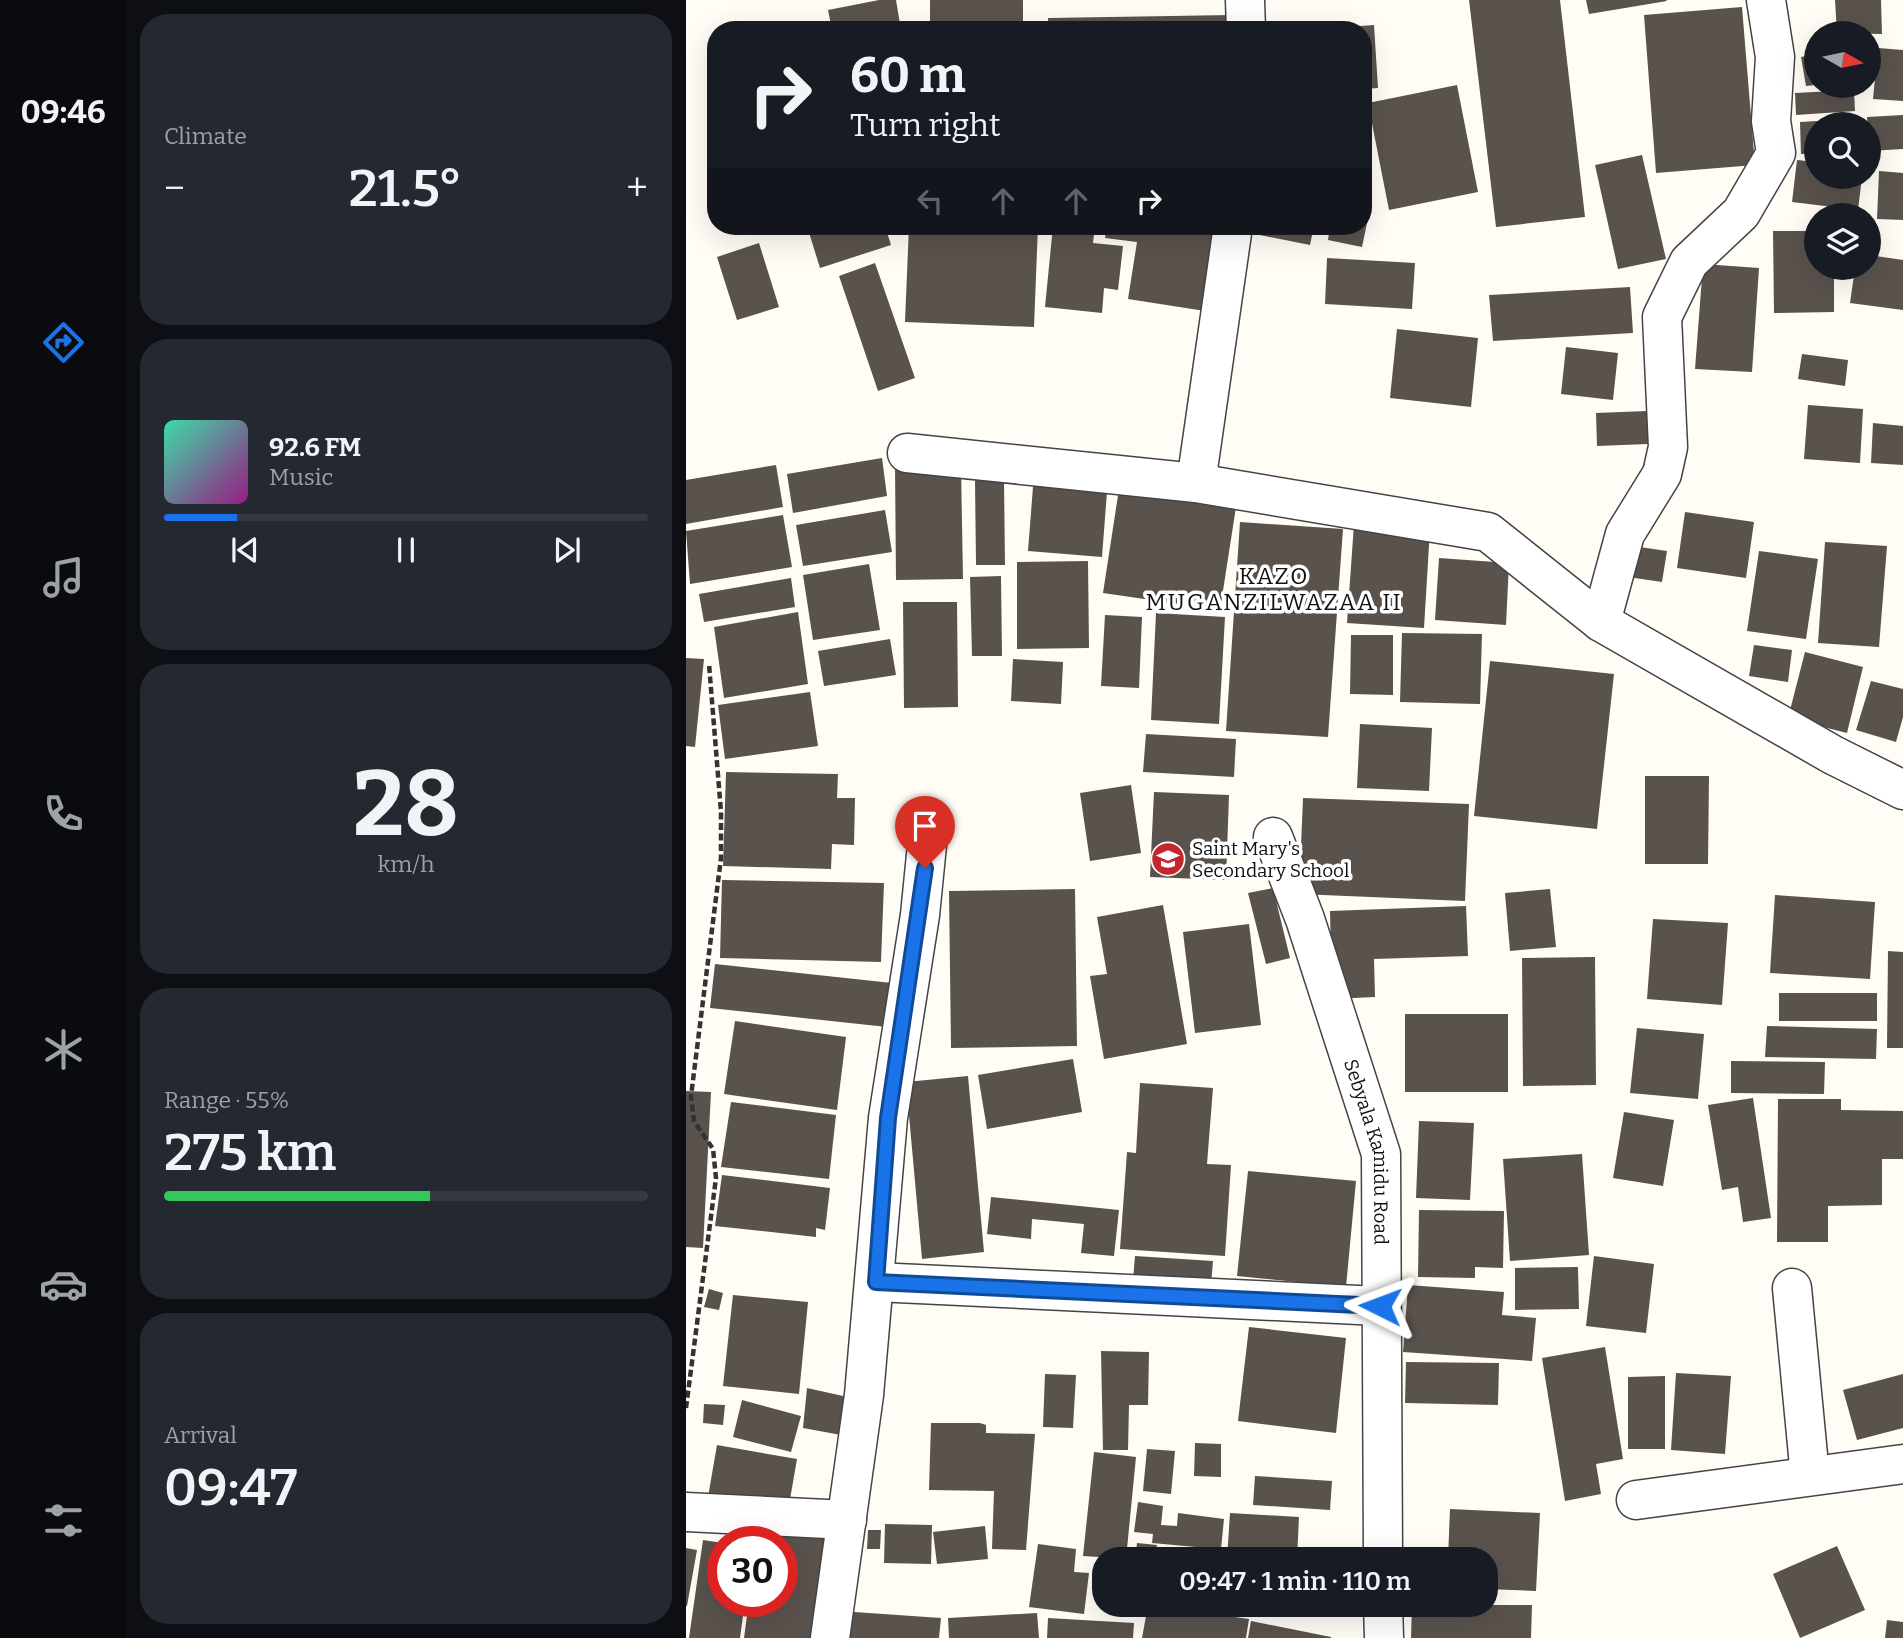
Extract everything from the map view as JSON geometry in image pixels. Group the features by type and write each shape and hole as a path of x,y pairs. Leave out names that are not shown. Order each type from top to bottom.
{"street":[{"path":"1245,0 1246,21"},
{"path":"1601,622 1625,534 1662,474 1668,447 1662,317 1689,262 1741,213 1776,153 1771,121 1775,57 1766,0"},
{"path":"1196,482 1232,235"},
{"path":"907,453 1196,482 1488,532 1601,622 1833,755 1903,790"},
{"name":"Sebyala Kamidu Road","path":"1273,837 1304,919 1381,1154 1383,1547"},
{"path":"830,1638 876,1282 888,1118 920,915 927,845"},
{"path":"876,1282 1380,1306"},
{"path":"1792,1288 1810,1476"},
{"path":"1636,1500 1903,1464"},
{"path":"686,1511 847,1520"},
{"path":"1383,1617 1384,1638"}],"path":[{"path":"686,1408 716,1178 713,1149 694,1121 691,1096 721,858 721,812 709,664"}],"building":[{"path":"879,0 896,0 900,21 830,21 828,10"},
{"path":"930,0 1023,0 1023,21 930,21"},
{"path":"1469,0 1560,0 1585,217 1496,227"},
{"path":"1586,0 1666,0 1667,1 1589,14"},
{"path":"1835,0 1881,0 1882,34 1881,21 1836,21"},
{"path":"1742,7 1755,165 1656,173 1644,15"},
{"path":"1232,15 1232,21 1048,21 1048,18"},
{"path":"1372,25 1378,88 1372,88"},
{"path":"1881,48 1903,50 1903,101 1873,99 1881,98"},
{"path":"1457,85 1478,192 1389,210 1372,123 1372,102"},
{"path":"1795,93 1804,93 1804,98 1854,98 1855,111 1804,112 1804,114 1796,115"},
{"path":"1903,115 1903,149 1881,150 1881,116"},
{"path":"1800,122 1804,122 1804,154 1801,154"},
{"path":"1642,155 1666,259 1618,269 1595,165"},
{"path":"1797,160 1804,161 1804,189 1861,189 1859,203 1792,202"},
{"path":"1881,171 1903,173 1903,220 1881,219 1881,203 1878,203"},
{"path":"1773,231 1804,231 1804,280 1834,280 1834,312 1774,313"},
{"path":"810,235 888,235 891,245 820,268"},
{"path":"909,235 1038,235 1034,327 905,322"},
{"path":"1052,235 1094,235 1093,243 1123,246 1118,290 1104,288 1102,313 1045,307"},
{"path":"1106,235 1217,235 1205,311 1128,299 1137,242 1105,238"},
{"path":"1260,235 1312,235 1310,245"},
{"path":"1329,235 1365,235 1362,247 1328,240"},
{"path":"759,243 779,307 737,320 717,257"},
{"path":"1881,257 1903,260 1903,310 1850,303 1853,280 1881,280"},
{"path":"1327,258 1415,263 1412,309 1325,304"},
{"path":"875,263 915,378 878,391 839,276"},
{"path":"1703,264 1759,268 1752,372 1695,369"},
{"path":"1630,287 1633,333 1493,341 1489,295"},
{"path":"1397,329 1478,338 1471,407 1390,398"},
{"path":"1566,347 1618,353 1613,400 1561,394"},
{"path":"1802,354 1848,360 1845,386 1798,379"},
{"path":"1808,405 1863,409 1860,463 1804,459"},
{"path":"1647,411 1648,444 1597,446 1596,413"},
{"path":"1873,423 1903,426 1903,465 1871,463"},
{"path":"882,458 887,496 793,513 787,474"},
{"path":"776,465 783,507 686,524 686,480"},
{"path":"895,466 961,466 963,579 896,580"},
{"path":"1034,474 1108,479 1102,557 1028,551"},
{"path":"975,481 1004,481 1005,565 976,565"},
{"path":"1119,489 1236,507 1220,610 1103,593"},
{"path":"885,510 892,552 803,566 796,525"},
{"path":"1685,512 1754,522 1746,578 1677,568"},
{"path":"783,515 792,567 690,584 686,531"},
{"path":"1240,522 1343,529 1328,737 1226,731"},
{"path":"1354,524 1430,529 1424,628 1347,623"},
{"path":"1825,542 1887,546 1879,647 1818,643"},
{"path":"1633,546 1667,551 1662,582 1628,577"},
{"path":"1759,551 1818,559 1806,639 1747,631"},
{"path":"1439,558 1509,563 1506,625 1435,620"},
{"path":"1088,561 1089,648 1017,649 1017,562"},
{"path":"869,564 880,630 813,640 803,575"},
{"path":"1001,576 1002,656 972,656 970,577"},
{"path":"791,578 795,607 704,622 699,594"},
{"path":"903,602 957,602 958,707 904,708"},
{"path":"798,612 808,684 724,698 714,627"},
{"path":"1156,613 1225,617 1219,724 1151,720"},
{"path":"1105,615 1142,617 1139,688 1101,686"},
{"path":"1402,633 1482,634 1480,704 1400,702"},
{"path":"1351,635 1393,635 1393,695 1350,694"},
{"path":"890,639 896,675 824,686 818,651"},
{"path":"1754,645 1792,650 1788,682 1749,676"},
{"path":"1805,652 1863,667 1847,733 1788,718"},
{"path":"686,658 704,659 695,747 686,746"},
{"path":"1013,659 1063,662 1061,704 1011,701"},
{"path":"1490,661 1614,674 1597,829 1474,816"},
{"path":"1871,681 1903,689 1903,717 1896,742 1856,730"},
{"path":"810,692 818,746 725,759 718,705"},
{"path":"1360,724 1432,728 1429,791 1357,788"},
{"path":"1146,734 1236,739 1234,777 1143,772"},
{"path":"726,772 838,774 837,798 855,798 854,845 832,844 831,869 723,866"},
{"path":"1645,776 1709,776 1708,864 1645,864"},
{"path":"1131,785 1141,853 1090,861 1080,793"},
{"path":"1154,792 1229,795 1226,880 1150,877"},
{"path":"1303,798 1469,804 1465,901 1299,894"},
{"path":"722,880 884,883 881,962 720,958"},
{"path":"1273,888 1290,958 1266,964 1248,893"},
{"path":"1075,889 1077,1046 951,1048 949,891"},
{"path":"1550,889 1556,947 1510,951 1505,893"},
{"path":"1775,895 1875,902 1870,979 1770,973"},
{"path":"1163,905 1187,1044 1104,1059 1090,976 1107,974 1097,917"},
{"path":"1466,906 1468,956 1374,959 1375,997 1332,999 1330,911"},
{"path":"1653,919 1728,923 1722,1005 1647,999"},
{"path":"1249,924 1261,1025 1195,1033 1183,932"},
{"path":"1888,951 1903,952 1903,1048 1887,1048"},
{"path":"1595,957 1596,1085 1523,1086 1522,958"},
{"path":"715,964 892,983 887,1027 710,1008"},
{"path":"1779,993 1877,993 1877,1021 1779,1021"},
{"path":"1405,1014 1508,1014 1508,1092 1405,1092"},
{"path":"735,1021 846,1037 837,1110 724,1094"},
{"path":"1767,1026 1877,1029 1876,1059 1765,1057"},
{"path":"1637,1028 1704,1034 1698,1099 1630,1093"},
{"path":"1073,1059 1082,1112 987,1129 978,1075"},
{"path":"1731,1061 1825,1062 1824,1094 1731,1093"},
{"path":"968,1076 984,1252 922,1259 906,1082"},
{"path":"1140,1083 1213,1088 1207,1164 1231,1165 1225,1256 1120,1249 1127,1152 1136,1153"},
{"path":"686,1091 711,1092 703,1248 686,1247"},
{"path":"1753,1098 1771,1218 1743,1222 1738,1187 1722,1190 1708,1105"},
{"path":"1778,1099 1841,1099 1841,1110 1903,1111 1903,1159 1882,1159 1882,1205 1828,1206 1828,1242 1777,1242"},
{"path":"731,1102 836,1115 829,1179 721,1167"},
{"path":"1624,1112 1674,1120 1663,1186 1613,1178"},
{"path":"1419,1121 1474,1123 1470,1200 1416,1198"},
{"path":"1582,1154 1589,1255 1510,1261 1503,1159"},
{"path":"1248,1171 1356,1181 1346,1287 1237,1276"},
{"path":"722,1175 830,1188 825,1230 816,1228 816,1237 715,1226"},
{"path":"991,1197 1119,1210 1114,1256 1081,1253 1084,1224 1032,1219 1031,1239 987,1234"},
{"path":"1419,1210 1504,1211 1503,1268 1475,1267 1475,1278 1418,1277"},
{"path":"1135,1256 1213,1261 1211,1285 1133,1280"},
{"path":"1594,1256 1654,1264 1646,1333 1586,1326"},
{"path":"1578,1267 1579,1309 1515,1310 1515,1268"},
{"path":"1408,1285 1504,1292 1502,1315 1536,1318 1532,1361 1403,1352"},
{"path":"709,1289 723,1293 719,1310 704,1307"},
{"path":"733,1295 808,1302 799,1394 723,1386"},
{"path":"1249,1327 1346,1338 1336,1433 1238,1421"},
{"path":"1605,1347 1623,1459 1596,1464 1601,1494 1565,1501 1542,1358"},
{"path":"1101,1351 1149,1352 1148,1405 1129,1405 1128,1450 1103,1450"},
{"path":"1406,1362 1499,1363 1498,1405 1405,1403"},
{"path":"1676,1373 1731,1376 1725,1454 1671,1450"},
{"path":"1045,1374 1076,1375 1073,1428 1043,1427"},
{"path":"1903,1374 1903,1428 1857,1440 1843,1390"},
{"path":"1665,1376 1665,1449 1628,1449 1628,1377"},
{"path":"807,1388 852,1398 852,1437 803,1428"},
{"path":"742,1400 801,1416 791,1452 733,1437"},
{"path":"704,1404 725,1405 723,1425 703,1423"},
{"path":"931,1423 980,1423 986,1425 986,1433 1035,1434 1026,1550 992,1549 994,1491 929,1490"},
{"path":"1195,1443 1221,1444 1221,1477 1194,1476"},
{"path":"717,1445 797,1459 788,1511 708,1497"},
{"path":"1147,1449 1175,1451 1171,1494 1143,1491"},
{"path":"1094,1452 1136,1457 1127,1547 1092,1547 1092,1557 1083,1556"},
{"path":"1255,1476 1332,1481 1330,1510 1253,1505"},
{"path":"1138,1502 1163,1506 1161,1525 1177,1526 1178,1513 1224,1519 1221,1547 1152,1543 1153,1534 1134,1532"},
{"path":"1450,1509 1540,1513 1536,1591 1498,1589 1498,1547 1448,1547"},
{"path":"1230,1513 1299,1517 1298,1547 1228,1547"},
{"path":"760,1515 838,1525 823,1638 744,1638 747,1617 798,1617 798,1526 759,1526"},
{"path":"885,1524 932,1525 931,1564 884,1563"},
{"path":"985,1526 988,1559 937,1564 933,1532"},
{"path":"868,1530 881,1530 880,1549 867,1549"},
{"path":"703,1540 707,1541 707,1617 743,1617 740,1638 689,1638"},
{"path":"1137,1543 1157,1545 1157,1547 1136,1547"},
{"path":"1038,1544 1076,1549 1074,1572 1089,1573 1084,1614 1029,1607"},
{"path":"1837,1546 1865,1610 1800,1638 1773,1574"},
{"path":"686,1548 697,1550 687,1606 686,1606"},
{"path":"1498,1605 1532,1605 1531,1638 1411,1638 1412,1617 1498,1617"},
{"path":"840,1611 941,1618 939,1638 838,1638"},
{"path":"1037,1613 1039,1638 949,1638 948,1618"},
{"path":"1146,1617 1249,1619 1246,1638 1142,1638"},
{"path":"1048,1618 1134,1623 1133,1638 1047,1638"},
{"path":"1887,1620 1903,1622 1903,1638 1885,1638"},
{"path":"1251,1621 1331,1637 1331,1638 1248,1638"}],"place":[{"name":"Saint Mary's Secondary School","path":"1168,859"}],"district":[{"name":"KAZO MUGANZILWAZAA II","path":"1274,589"}],"route":[{"path":"925,868 888,1118 876,1282 1380,1306"}]}
